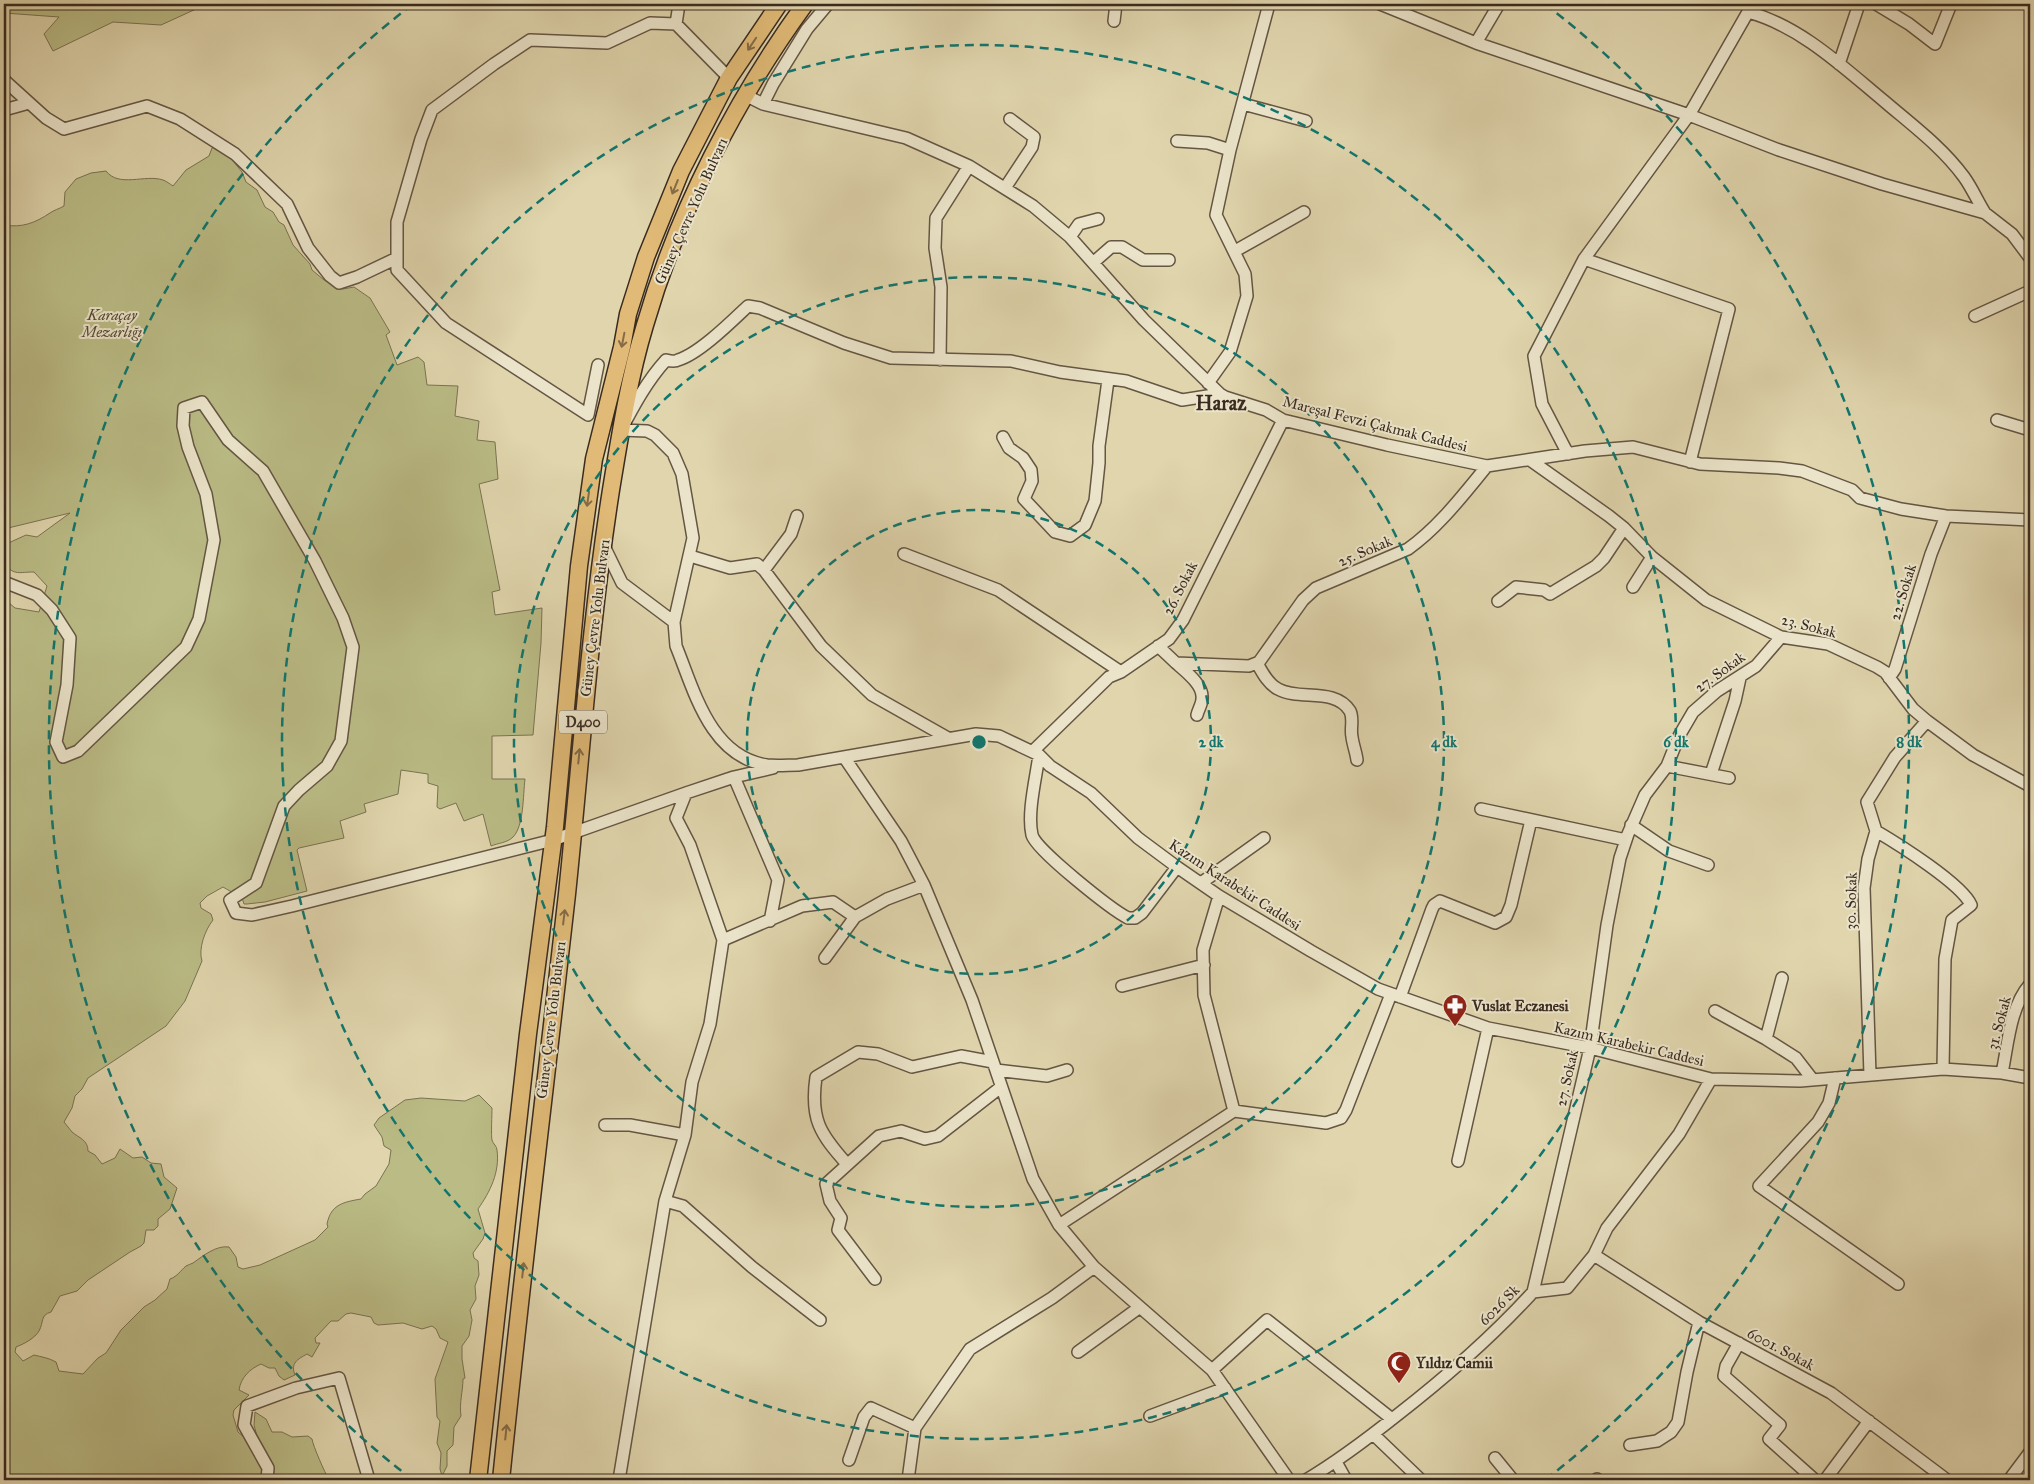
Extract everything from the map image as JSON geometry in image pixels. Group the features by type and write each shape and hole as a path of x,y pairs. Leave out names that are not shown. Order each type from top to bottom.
{"highway":[{"name":"Güney Çevre Yolu Bulvarı","path":"478,1480 528,1034 553,840 580,557 596,449 622,347 628,314 646,257 681,171 728,78 779,4"},
{"name":"Güney Çevre Yolu Bulvarı","path":"501,1480 603,543 621,430 644,325 670,252 706,169 745,96 778,41 805,4"}],"street":[{"path":"676,24 679,4"},
{"path":"763,104 807,29 828,4"},
{"path":"1114,21 1116,4"},
{"path":"1208,383 1230,352 1247,296 1245,274 1216,215 1230,150 1269,4"},
{"path":"1380,4 1476,43 1689,115 1788,153 1882,184 1985,214 2012,234 2030,258"},
{"path":"1410,16 1412,4"},
{"path":"1476,43 1499,4"},
{"path":"1839,64 1859,4"},
{"path":"1876,4 1909,24 1934,44 1951,4"},
{"path":"1568,454 1542,404 1534,356 1584,259 1689,115 1748,12 1764,16 1803,38 1839,64 1931,141 1964,177 1985,214"},
{"path":"598,365 588,415 446,323 397,270 397,222 421,139 432,110 530,40 607,43 650,23 676,24 728,78"},
{"path":"4,80 46,118 64,129 147,106 180,119 235,154 287,204 308,248 330,276 339,283 357,277 397,258"},
{"name":"Mareşal Fevzi Çakmak Caddesi","path":"745,96 763,104 906,138 969,166 1033,206 1070,237 1144,320 1220,394 1266,410 1283,420 1387,445 1487,466 1633,447 1690,462 1797,470 1852,490 1860,498 1901,509 1946,516 2030,520"},
{"path":"4,110 29,103"},
{"path":"1242,104 1306,121"},
{"path":"1005,188 1032,147 1034,138 1010,119"},
{"path":"1177,141 1208,143 1230,150"},
{"path":"940,360 941,287 935,248 936,218 969,166"},
{"path":"1235,251 1304,212"},
{"path":"1070,237 1079,224 1098,219"},
{"path":"1094,262 1111,246 1122,247 1143,260 1170,260"},
{"path":"1584,259 1729,309 1690,462"},
{"path":"1975,316 2030,291"},
{"path":"621,430 641,392 666,360 678,361 691,353 712,338 748,306 760,308 844,342 891,358 1011,361 1060,372 1126,381 1182,400 1220,394"},
{"path":"1003,437 1009,448 1023,458 1031,470 1032,481 1024,499 1055,532 1070,536 1085,526 1095,501 1099,446 1108,380"},
{"path":"4,582 37,595 52,610 70,638 66,685 56,742 63,757 78,751 186,647 199,619 214,540 206,494 188,447 183,426 184,408 202,402 228,440 263,471 315,561 343,618 353,647 341,742 327,766 284,806 256,883 230,900 236,913 252,915 292,906 553,840 734,777 782,765"},
{"name":"26. Sokak","path":"1036,753 1109,677 1121,672 1168,639 1183,620 1283,420"},
{"path":"1997,420 2030,430"},
{"name":"Kazım Karabekir Caddesi","path":"621,430 647,431 655,435 668,446 678,462 693,530 690,556 674,622 676,646 704,714 719,737 728,746 753,761 766,764 798,765 948,738 991,734 1009,739 1036,753 1050,766 1091,794 1138,838 1177,867 1220,896 1319,956 1378,989 1488,1028 1590,1048 1711,1079 1813,1080 1942,1069 2002,1073 2030,1078"},
{"name":"23. Sokak","path":"1530,460 1624,528 1652,557 1706,600 1781,636 1828,644 1877,667 1890,678 1914,709 1927,721 1974,755 2030,786"},
{"name":"25. Sokak","path":"1257,662 1264,656 1303,600 1316,588 1408,549 1421,540 1447,514 1487,466"},
{"path":"764,570 792,534 797,516"},
{"name":"22. Sokak","path":"1890,678 1895,669 1931,554 1946,516"},
{"path":"1498,601 1516,587 1544,590 1550,594 1570,583 1604,558 1624,528"},
{"path":"603,543 622,584 674,622"},
{"path":"904,554 998,590 1121,672"},
{"path":"690,556 730,568 757,564 764,570 821,646 872,695 948,738"},
{"path":"1633,587 1652,557"},
{"name":"27. Sokak","path":"1533,1292 1590,1048 1607,925 1615,882 1631,825 1645,795 1667,766 1676,742 1693,712 1717,691 1756,666 1781,636"},
{"path":"1158,646 1190,676 1202,694 1197,715"},
{"path":"1176,663 1249,666 1257,662 1269,682 1278,690 1330,698 1345,706 1351,715 1352,736 1357,760"},
{"path":"1711,774 1735,701 1740,678"},
{"path":"1927,721 1895,757 1867,802 1876,830 1906,849 1950,882 1969,900 1971,905 1952,920 1945,959 1942,1069"},
{"path":"1036,753 1032,836 1045,853 1128,918 1135,918 1142,913 1177,867"},
{"path":"844,757 901,841 924,885 972,1000 1033,1178 1059,1225 1094,1267 1212,1370 1290,1480"},
{"path":"1667,766 1729,778"},
{"path":"734,777 778,880 770,921"},
{"path":"619,1480 666,1201 684,1135 692,1082 710,1024 723,940 690,845 676,818 686,793"},
{"path":"1481,809 1626,840"},
{"path":"1059,1225 1234,1111 1326,1123 1341,1118 1434,905 1440,901 1495,923 1502,920 1511,905 1531,820"},
{"path":"1631,825 1669,851 1708,865"},
{"name":"30. Sokak","path":"1870,1075 1864,888 1868,859 1876,830"},
{"path":"1200,883 1264,838"},
{"path":"825,958 855,917 887,899 924,885"},
{"path":"1220,896 1204,950 1204,995 1234,1111"},
{"path":"723,940 802,906 833,902 855,917"},
{"path":"1122,986 1204,965"},
{"path":"1766,1039 1782,978"},
{"name":"31. Sokak","path":"2002,1073 2018,1004 2021,996 2030,984"},
{"path":"1715,1011 1796,1058 1813,1080"},
{"path":"1458,1161 1488,1028"},
{"path":"847,1164 826,1140 815,1116 816,1077 858,1052 878,1054 912,1067 961,1056 995,1066 1047,1076 1067,1070"},
{"path":"1835,1078 1829,1102 1818,1122 1759,1186 1898,1284"},
{"name":"6026 Sk","path":"1306,1480 1336,1462 1440,1382 1509,1318 1533,1292 1567,1288 1594,1255 1606,1228 1679,1134 1711,1079"},
{"path":"875,1279 838,1230 841,1218 830,1202 826,1184 879,1136 901,1131 924,1139 938,1136 1001,1087"},
{"path":"605,1125 630,1125 684,1135"},
{"path":"666,1201 683,1206 752,1267 820,1320"},
{"name":"6001. Sokak","path":"1594,1255 1699,1322 1812,1381 1846,1403 1947,1480"},
{"path":"908,1480 914,1428 970,1349 1052,1298 1094,1267"},
{"path":"1078,1352 1140,1308"},
{"path":"1212,1370 1267,1320 1392,1419"},
{"path":"1630,1445 1657,1441 1671,1432 1678,1422 1686,1372 1699,1322"},
{"path":"1739,1343 1726,1366 1724,1376 1780,1425 1769,1439 1815,1480"},
{"path":"267,1480 268,1468 244,1425 247,1406 296,1388 339,1378 369,1480"},
{"path":"1150,1416 1225,1388"},
{"path":"849,1460 864,1417 871,1408 914,1428"},
{"path":"1825,1480 1869,1421"},
{"path":"1373,1434 1421,1480"},
{"path":"2009,1480 2030,1452"},
{"path":"1495,1458 1513,1480"},
{"path":"1336,1462 1346,1480"}],"green space":[{"path":"4,4 207,4 161,25 113,22 53,51 44,34 59,17 4,13"},
{"name":"Karaçay Mezarlığı","path":"216,146 225,151 242,172 246,182 257,190 265,207 273,212 279,222 284,225 293,245 310,264 312,270 324,280 343,289 354,287 370,298 390,332 386,335 397,365 418,357 424,362 427,385 458,386 455,416 479,421 477,440 495,442 498,479 479,484 500,590 492,592 495,615 542,608 533,735 492,736 492,779 525,779 521,818 517,832 511,839 491,846 483,814 464,821 456,803 440,809 437,807 438,786 428,783 428,774 401,770 398,794 364,804 366,812 340,821 344,838 297,850 307,891 265,902 244,904 242,898 223,887 207,896 200,903 201,908 211,914 213,920 203,940 202,961 185,1001 166,1026 88,1078 82,1089 75,1096 72,1108 64,1122 72,1132 85,1142 88,1151 95,1155 102,1164 115,1158 120,1149 133,1158 142,1157 151,1163 161,1164 164,1177 177,1188 170,1209 158,1219 158,1226 154,1230 146,1230 144,1243 141,1246 88,1280 77,1291 60,1296 51,1312 45,1315 37,1334 16,1347 15,1352 23,1361 34,1355 56,1362 59,1371 83,1374 98,1358 106,1353 121,1330 144,1307 167,1289 170,1279 186,1266 210,1252 219,1248 229,1247 236,1257 238,1267 243,1269 260,1265 315,1240 328,1227 329,1217 335,1208 349,1201 361,1199 376,1186 389,1164 391,1150 384,1146 382,1137 374,1125 379,1118 405,1100 421,1098 465,1101 479,1095 492,1108 492,1138 497,1149 498,1158 493,1181 478,1209 485,1233 473,1253 474,1258 478,1261 479,1275 475,1286 476,1299 470,1310 472,1320 469,1336 462,1346 465,1378 463,1379 460,1406 461,1416 454,1427 453,1445 447,1451 447,1466 442,1476 440,1469 441,1453 437,1443 440,1421 437,1417 435,1379 448,1342 440,1338 436,1329 432,1326 422,1329 403,1323 378,1325 374,1323 371,1317 351,1313 346,1314 338,1321 331,1321 315,1338 316,1343 320,1343 312,1357 307,1354 294,1364 295,1375 284,1380 279,1376 275,1368 269,1368 261,1364 253,1368 244,1377 239,1390 249,1395 234,1410 233,1415 238,1432 245,1438 258,1440 254,1425 255,1412 266,1419 272,1432 282,1432 292,1437 308,1436 312,1439 329,1480 4,1480 4,602 8,602 15,608 39,612 47,586 34,572 18,572 8,568 4,564 4,545 26,535 37,537 70,513 4,529 4,225 17,226 28,224 64,206 65,192 76,179 91,173 106,171 111,176 125,180 148,178 164,180 173,186 186,170 209,156 212,148"}],"place":[{"name":"Vuslat Eczanesi","path":"1455,1027"},
{"name":"Yıldız Camii","path":"1399,1384"}],"district":[{"name":"Haraz","path":"1221,403"}]}
